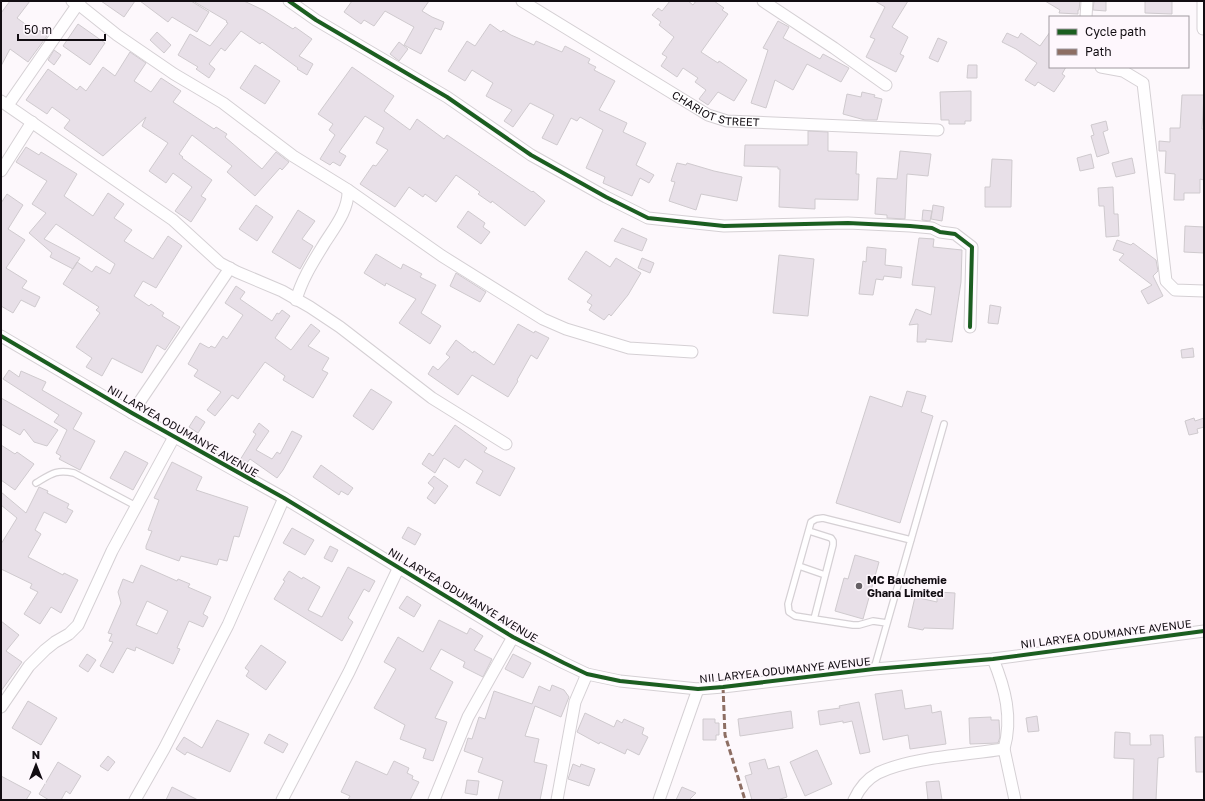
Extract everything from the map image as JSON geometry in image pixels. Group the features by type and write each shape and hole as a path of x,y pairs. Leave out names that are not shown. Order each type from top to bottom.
{"street":[{"path":"289,1 316,20 447,97 532,155 606,197 648,218 724,226 848,223 882,224 932,228 940,232 955,234 972,247 970,327"},
{"name":"CHARIOT STREET","path":"522,1 708,115 727,121 938,130"},
{"path":"763,1 886,85"},
{"path":"1086,16 1087,1"},
{"path":"1203,1 1203,29"},
{"path":"506,444 432,398 340,327 282,291 220,263 173,220 5,103 77,2 117,35 174,74 223,103 293,156 348,190 442,256 543,319 566,329 629,348 692,352"},
{"path":"1106,68 1123,71 1143,84 1166,281 1175,290 1204,291"},
{"path":"1,172 32,122"},
{"path":"296,300 306,275 342,214 348,200 348,190"},
{"path":"132,412 230,268"},
{"name":"NII LARYEA ODUMANYE AVENUE","path":"1,336 174,437 284,498 513,637 587,674 620,682 698,689 874,669 994,659 1204,631"},
{"path":"1,708 29,666 44,650 70,634 78,625 112,551 174,437"},
{"path":"135,800 164,749 228,625 284,498"},
{"path":"282,800 349,672 398,567"},
{"path":"434,800 468,718 513,637"},
{"path":"994,659 1003,684 1008,711 1009,728 1004,749 1015,800"},
{"path":"557,800 575,702 587,674"},
{"path":"659,800 698,689"},
{"path":"854,800 864,784 877,774 895,767 1004,749"}],"lane":[{"path":"874,669 944,424"},
{"path":"36,483 55,471 74,473 136,506"},
{"path":"887,623 873,621 853,625 795,616 789,612 788,604 811,522 822,518 911,540"},
{"path":"809,531 831,538 833,541 814,619"},
{"path":"799,566 825,575"}],"building":[{"path":"10,1 30,1 17,18 32,29 33,26 47,36 28,62 10,49 1,66 1,13"},
{"path":"101,1 135,1 124,17"},
{"path":"140,1 191,1 209,12 197,32 172,17 168,22"},
{"path":"193,1 244,1 263,10 293,29 295,27 312,39 299,56 313,64 307,75 262,42 260,44 241,31 225,51 221,48 209,64 215,69 209,78 196,69 198,67 178,55 190,34 210,46 228,23"},
{"path":"352,1 429,1 422,11 444,22 441,30 435,28 421,54 404,45 414,27 385,11 374,26 364,20 361,24 344,12"},
{"path":"670,1 688,1 693,5 696,1 714,1 724,8 722,10 728,14 701,52 718,63 719,61 747,80 734,101 718,92 708,105 699,99 706,90 695,82 698,78 683,68 677,77 661,66 667,57 662,54 674,37 659,25 661,22 652,15 658,8 662,11"},
{"path":"875,1 908,1 892,27 908,37 900,54 904,56 896,72 866,57 875,39 870,37 885,7"},
{"path":"1045,1 1080,1 1078,14 1059,13 1060,10"},
{"path":"1094,1 1106,1 1106,11 1093,10"},
{"path":"1145,1 1172,1 1172,14 1145,13"},
{"path":"778,21 789,27 783,38 820,59 823,54 849,68 841,82 807,64 793,90 775,80 766,108 751,103 768,50 763,48"},
{"path":"78,24 105,43 90,65 63,46"},
{"path":"490,24 501,32 503,30 534,45 536,41 562,52 565,46 590,59 588,63 596,67 594,70 615,81 599,110 627,123 623,132 646,143 636,165 654,175 649,183 640,178 632,196 603,183 605,177 586,168 603,130 580,117 577,121 571,118 557,145 542,138 554,115 530,103 513,127 504,121 512,110 486,96 493,83 472,70 465,81 448,71 467,41 475,46"},
{"path":"157,32 171,45 164,53 150,40"},
{"path":"1007,33 1018,38 1021,33 1040,46 1049,33 1049,68 1065,68 1062,74 1065,76 1054,92 1038,82 1035,86 1025,80 1037,63 1016,49 1002,42"},
{"path":"938,38 947,42 938,62 929,58"},
{"path":"399,42 408,49 399,61 390,54"},
{"path":"54,50 61,55 54,65 48,60"},
{"path":"130,52 146,63 134,81 151,92 161,78 181,91 173,102 214,129 216,127 227,134 225,137 262,169 276,152 289,162 282,170 280,168 255,196 227,172 232,166 192,135 179,154 183,157 182,158 212,180 201,196 206,199 191,222 175,211 192,187 173,173 166,183 149,171 168,143 142,126 146,117 103,156 64,128 70,120 52,107 47,114 26,100 48,69 77,90 80,86 86,91 103,67 115,76"},
{"path":"255,65 280,81 265,104 240,88"},
{"path":"968,65 977,65 977,78 967,78"},
{"path":"352,67 394,96 384,111 410,130 417,119 444,139 447,135 532,192 533,191 545,201 525,226 492,201 491,203 478,194 480,192 456,175 436,202 425,194 423,197 409,187 395,207 360,184 373,165 376,166 388,150 376,143 384,128 365,116 339,152 346,156 340,166 333,162 330,165 320,159 335,135 329,130 333,124 318,114"},
{"path":"971,91 971,121 965,121 965,124 949,124 949,120 941,120 940,92"},
{"path":"862,92 875,95 874,97 882,99 877,120 865,120 843,114 847,94 861,97"},
{"path":"1182,95 1204,95 1202,129 1204,129 1204,180 1200,179 1200,193 1184,193 1184,200 1174,200 1175,174 1165,173 1166,151 1159,151 1159,141 1170,142 1170,128 1180,128"},
{"path":"1106,121 1108,130 1103,132 1109,153 1097,157 1091,136 1094,135 1091,125"},
{"path":"808,131 828,132 828,151 857,152 856,174 859,174 858,200 815,199 815,209 779,207 780,169 778,169 778,167 744,166 745,145 808,145"},
{"path":"26,147 39,155 41,152 77,174 64,196 93,216 108,193 124,204 114,218 132,230 124,241 153,259 168,236 182,246 156,288 143,281 134,296 149,306 151,304 164,313 162,316 180,327 165,350 157,345 142,373 112,358 102,376 86,367 92,358 76,347 100,313 96,310 99,307 63,284 73,269 50,257 52,253 29,233 46,213 32,204 47,181 16,162","holes":["56,224 115,264 110,274 96,266 92,272 77,262 80,258 44,239"]},
{"path":"900,151 931,154 928,176 907,174 905,219 887,218 887,215 875,214 877,178 897,179"},
{"path":"1091,154 1094,168 1080,171 1077,158"},
{"path":"1132,158 1135,173 1116,177 1112,163"},
{"path":"992,159 1012,160 1011,207 985,207 985,187 990,187"},
{"path":"677,163 686,165 687,163 742,177 737,201 701,194 696,210 669,201 675,182 671,181"},
{"path":"1113,187 1114,214 1118,214 1119,236 1106,237 1104,206 1099,206 1098,188"},
{"path":"7,194 23,205 8,229 25,240 6,268 27,281 22,288 40,297 35,307 21,300 13,313 1,306 1,203"},
{"path":"256,205 273,217 257,241 239,229"},
{"path":"933,205 944,207 942,221 931,219"},
{"path":"298,210 315,221 302,239 313,246 300,269 272,252"},
{"path":"923,210 932,211 930,221 922,220"},
{"path":"468,211 485,223 483,227 490,232 481,244 457,227"},
{"path":"1185,226 1204,227 1204,253 1184,252"},
{"path":"622,228 647,239 642,251 614,241"},
{"path":"919,238 934,239 933,247 962,250 961,282 952,342 926,339 926,342 917,342 918,324 909,325 916,309 931,315 935,287 912,285"},
{"path":"1117,240 1131,245 1133,243 1156,260 1158,271 1153,276 1163,296 1148,304 1141,291 1152,285 1119,260 1124,254 1113,250"},
{"path":"867,247 886,249 885,265 902,267 901,278 884,276 883,280 876,279 873,295 859,294 863,261 866,262"},
{"path":"586,251 610,267 616,258 641,273 628,295 611,316 609,314 604,320 589,310 592,305 587,302 592,295 568,279"},
{"path":"376,254 401,269 403,264 422,274 420,277 436,285 421,313 441,326 430,344 399,323 416,299 386,283 385,286 364,273"},
{"path":"779,255 814,259 808,316 773,313"},
{"path":"642,258 654,263 650,273 638,268"},
{"path":"456,273 486,292 480,302 450,286"},
{"path":"236,286 245,292 240,299 272,321 277,313 279,314 282,310 290,316 275,338 291,350 311,324 320,331 308,346 329,358 322,370 328,373 313,398 283,380 285,376 265,362 238,399 232,395 215,416 207,410 221,392 194,376 198,370 188,364 200,343 209,348 211,346 215,348 223,336 227,339 243,315 225,303"},
{"path":"990,305 1001,307 998,324 988,323"},
{"path":"518,324 534,333 535,331 549,338 537,359 531,355 508,397 472,375 458,395 428,374 433,366 438,370 450,357 446,354 456,340 473,353 474,351 494,365"},
{"path":"1193,348 1194,357 1182,358 1181,350"},
{"path":"9,370 19,377 21,371 46,382 42,390 82,413 73,429 95,441 80,470 59,459 61,456 56,453 67,430 54,422 59,415 3,379"},
{"path":"371,389 392,402 373,430 353,416"},
{"path":"907,391 926,396 921,412 933,416 900,523 836,503 870,396 902,407"},
{"path":"1,398 58,430 47,446 34,442 24,429 20,435 1,424"},
{"path":"196,416 205,422 198,433 189,427"},
{"path":"1194,418 1195,421 1204,418 1204,427 1197,429 1198,433 1189,435 1185,421"},
{"path":"259,423 269,431 256,450 272,459 277,452 280,454 292,431 302,436 277,478 250,459 246,464 240,460 256,434 253,432"},
{"path":"455,425 487,448 484,452 515,468 500,496 476,483 483,471 465,459 459,468 444,458 435,473 422,464 429,453 433,456"},
{"path":"1,445 15,454 17,452 34,464 15,490 1,480"},
{"path":"125,451 148,463 133,490 110,478"},
{"path":"172,462 202,477 196,490 248,507 239,537 234,536 227,561 219,559 217,565 181,556 179,561 146,549 152,531 148,530 159,500 154,498"},
{"path":"321,465 353,488 348,495 341,491 339,495 313,477"},
{"path":"434,476 448,486 435,504 427,498 434,488 428,483"},
{"path":"39,487 48,491 47,493 69,504 67,508 73,511 66,523 44,512 35,530 41,534 28,557 63,575 64,573 78,580 61,613 51,607 40,624 24,614 38,592 30,588 32,584 1,569 1,544 17,518 1,505 1,492 26,513"},
{"path":"408,527 421,534 415,545 402,538"},
{"path":"292,528 314,540 305,555 283,543"},
{"path":"330,546 338,550 332,562 324,558"},
{"path":"855,555 879,562 863,619 835,611 844,578 848,579"},
{"path":"141,565 177,581 178,579 190,584 188,587 211,597 203,614 208,617 203,627 189,621 177,648 180,649 173,664 136,647 135,651 127,648 113,673 100,666 113,642 109,641 112,634 108,633 121,603 118,592 123,579 133,583","holes":["147,601 168,611 157,634 136,625"]},
{"path":"348,567 375,581 369,592 364,589 348,618 353,622 342,641 274,599 289,571 320,587 308,610 322,617"},
{"path":"937,592 955,593 953,629 924,628 923,630 908,627 915,597 937,602"},
{"path":"407,596 421,605 414,617 399,608"},
{"path":"439,620 467,634 470,628 483,636 474,650 492,659 483,677 463,667 465,662 441,649 430,669 453,682 435,718 447,722 433,761 423,758 426,749 400,739 405,725 374,708 396,669 384,662 398,637 423,652"},
{"path":"1,621 19,635 6,651 22,662 1,691"},
{"path":"261,645 286,662 266,690 246,676 249,671 245,668"},
{"path":"87,654 96,660 88,672 79,666"},
{"path":"513,654 531,663 523,678 505,669"},
{"path":"552,685 564,690 569,697 561,717 535,706 525,736 539,739 534,762 547,765 540,800 498,800 503,781 478,772 483,758 464,751 468,738 472,739 479,717 485,719 494,691 532,704 539,686 550,691"},
{"path":"902,690 905,709 931,705 932,713 941,711 946,744 910,749 908,735 883,740 875,694"},
{"path":"28,701 57,718 41,745 12,728"},
{"path":"859,702 870,752 860,754 852,721 820,725 818,711 840,708 839,706"},
{"path":"791,711 793,728 740,736 738,719"},
{"path":"585,713 614,727 617,720 622,723 624,719 644,728 642,734 648,737 639,755 627,749 625,754 600,742 599,744 577,732"},
{"path":"1037,716 1039,731 1028,732 1026,718"},
{"path":"991,717 991,720 999,720 1000,737 998,743 970,744 969,718"},
{"path":"703,719 715,719 715,723 719,723 719,735 716,735 716,740 703,740"},
{"path":"217,720 249,734 230,772 187,752 185,755 176,749 184,737 202,748"},
{"path":"1115,732 1130,733 1130,745 1151,745 1150,735 1163,735 1164,757 1158,758 1156,800 1133,800 1134,759 1114,758"},
{"path":"269,734 288,744 283,753 264,743"},
{"path":"1195,737 1204,737 1204,772 1196,772"},
{"path":"817,750 832,784 805,796 790,762"},
{"path":"108,756 115,762 108,771 100,766"},
{"path":"765,759 768,769 779,766 787,797 777,800 752,800 745,776 752,774 749,763"},
{"path":"356,761 387,775 394,761 409,768 407,773 413,776 412,779 419,782 410,800 348,800 350,796 341,792"},
{"path":"58,762 81,776 70,794 66,791 61,800 49,800 39,794"},
{"path":"573,764 580,767 581,764 595,769 589,786 568,779"},
{"path":"1,776 31,792 26,800 1,800"},
{"path":"467,780 479,781 477,795 465,793"},
{"path":"939,781 942,800 928,800 926,782"},
{"path":"172,787 198,800 166,800"},
{"path":"682,787 696,793 689,800 676,800"}],"marked path":[{"path":"723,687 725,735 745,800"}],"cycle path":[{"path":"289,1 316,20 447,97 531,155 606,197 648,218 724,226 848,223 910,226 932,228 940,232 955,234 972,247 970,327"},
{"path":"1,336 132,413 284,498 513,637 587,674 620,681 698,689 874,669 993,659 1204,631"}],"place":[{"name":"MC Bauchemie Ghana Limited","path":"859,586"}]}
